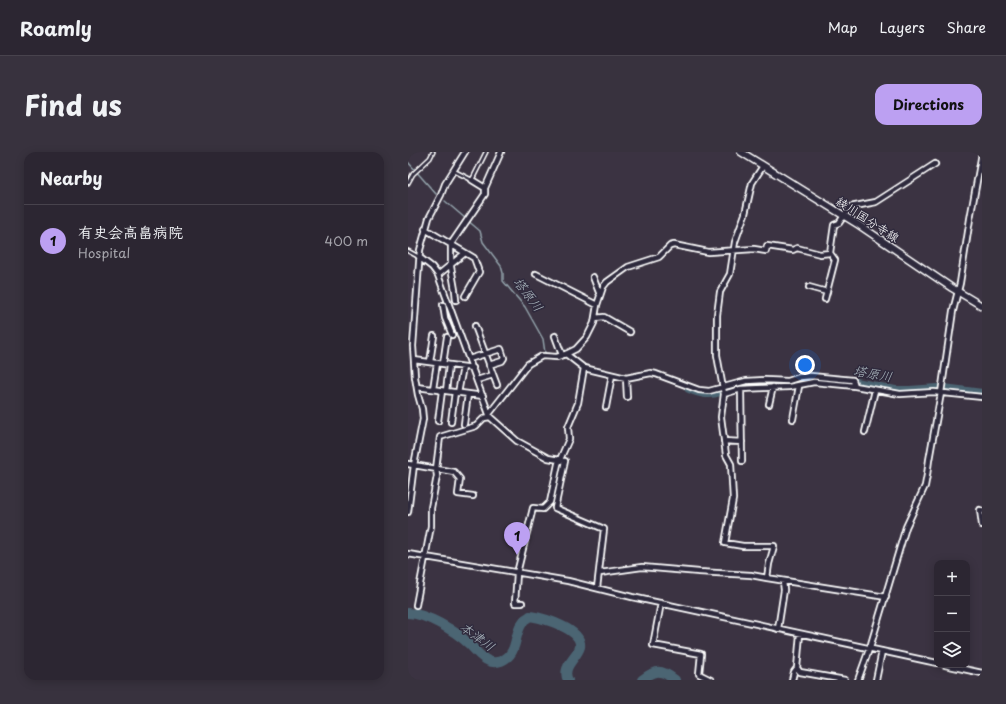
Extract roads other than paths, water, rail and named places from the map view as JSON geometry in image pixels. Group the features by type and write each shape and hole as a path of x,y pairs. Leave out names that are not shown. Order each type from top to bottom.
{"main road":[{"name":"綾川国分寺線","path":"744,153 762,166 844,216 982,306"}],"street":[{"path":"408,512 414,465 423,419 414,360 414,327 419,257 429,218 445,184 464,152"},
{"path":"456,300 451,264 451,244 485,194 485,188 501,152"},
{"path":"858,680 886,597 906,527 925,486 957,291 960,283 982,153"},
{"path":"825,299 835,260 830,253 834,225 839,223 850,207 876,202 934,164"},
{"path":"762,166 752,183 745,214 734,250 730,274 720,292 717,315 717,355 724,387 721,417 726,455 731,464 733,499 725,543 743,546 774,546 767,578"},
{"path":"472,180 485,188"},
{"path":"425,229 474,258 479,272 465,296"},
{"path":"416,605 431,526 431,508 437,476 436,469 440,437 476,426 484,418 490,415 528,364 534,359 542,356 557,357 576,349 591,331 597,305 607,282 628,267 658,258 670,246 674,245 708,252 754,249 766,251 767,246 793,250 797,248 820,254 830,253"},
{"path":"438,275 465,253"},
{"path":"419,257 432,267 438,275 490,415 517,441 548,458 565,461 555,508 604,529 598,588"},
{"path":"536,274 597,305"},
{"path":"593,277 600,296"},
{"path":"809,287 827,292"},
{"path":"443,305 445,318 452,335"},
{"path":"595,318 604,317 630,332"},
{"path":"475,326 497,385"},
{"path":"430,362 434,336"},
{"path":"555,336 564,355 584,368 626,378 650,373 699,390 709,391 746,381 788,381 800,377 811,376 853,380 855,386"},
{"path":"443,364 447,337"},
{"path":"469,359 501,349 504,358 502,361 489,365"},
{"path":"414,360 472,368"},
{"path":"433,390 437,363"},
{"path":"438,421 449,365"},
{"path":"451,422 463,367"},
{"path":"522,603 515,604 517,574 533,508 543,508 550,502 558,464 569,439 568,427 578,403 584,368"},
{"path":"477,380 493,375"},
{"path":"606,407 612,375"},
{"path":"793,419 801,385 800,377"},
{"path":"626,378 627,397"},
{"path":"724,394 741,389 789,387 814,382 855,386 900,394 934,392 982,397"},
{"path":"417,387 483,396"},
{"path":"769,404 773,387"},
{"path":"741,389 742,461"},
{"path":"865,432 875,390"},
{"path":"464,424 468,394"},
{"path":"724,441 742,442"},
{"path":"408,464 454,472 460,480 458,494 473,496"},
{"path":"982,511 980,510 982,525"},
{"path":"408,554 598,588 800,634 934,662"},
{"path":"600,573 642,567 751,575 886,597"},
{"path":"778,629 784,590 783,581"},
{"path":"661,603 653,645 701,654 699,674 711,680"},
{"path":"792,680 794,672 797,668 800,634"},
{"path":"876,680 882,651"},
{"path":"797,668 800,672 844,680"},
{"path":"959,668 982,673"}],"lane":[{"path":"408,183 413,174 430,158 433,152"},
{"path":"453,170 472,180 486,152"},
{"path":"408,251 419,257"}],"waterway":[{"name":"塔原川","path":"408,162 436,194"},
{"name":"塔原川","path":"445,201 480,231 483,242 501,266 503,281 525,307 543,339 545,353 555,354 564,350 568,352"},
{"name":"塔原川","path":"573,355 589,367 621,374"},
{"name":"塔原川","path":"806,379 851,382 895,391 937,389"},
{"name":"塔原川","path":"730,387 757,383 790,383 798,381"},
{"name":"塔原川","path":"689,388 704,393 720,391"},
{"name":"塔原川","path":"944,389 982,394"},
{"name":"本津川","path":"408,613 423,616 448,628 471,645 483,658 494,662 501,661 511,654 518,632 524,620 530,616 552,622 569,630 579,641 580,647 566,671 568,680"},
{"name":"本津川","path":"642,680 655,672 662,672 675,680"}],"place":[{"name":"有史会高畠病院","path":"517,555"}]}
